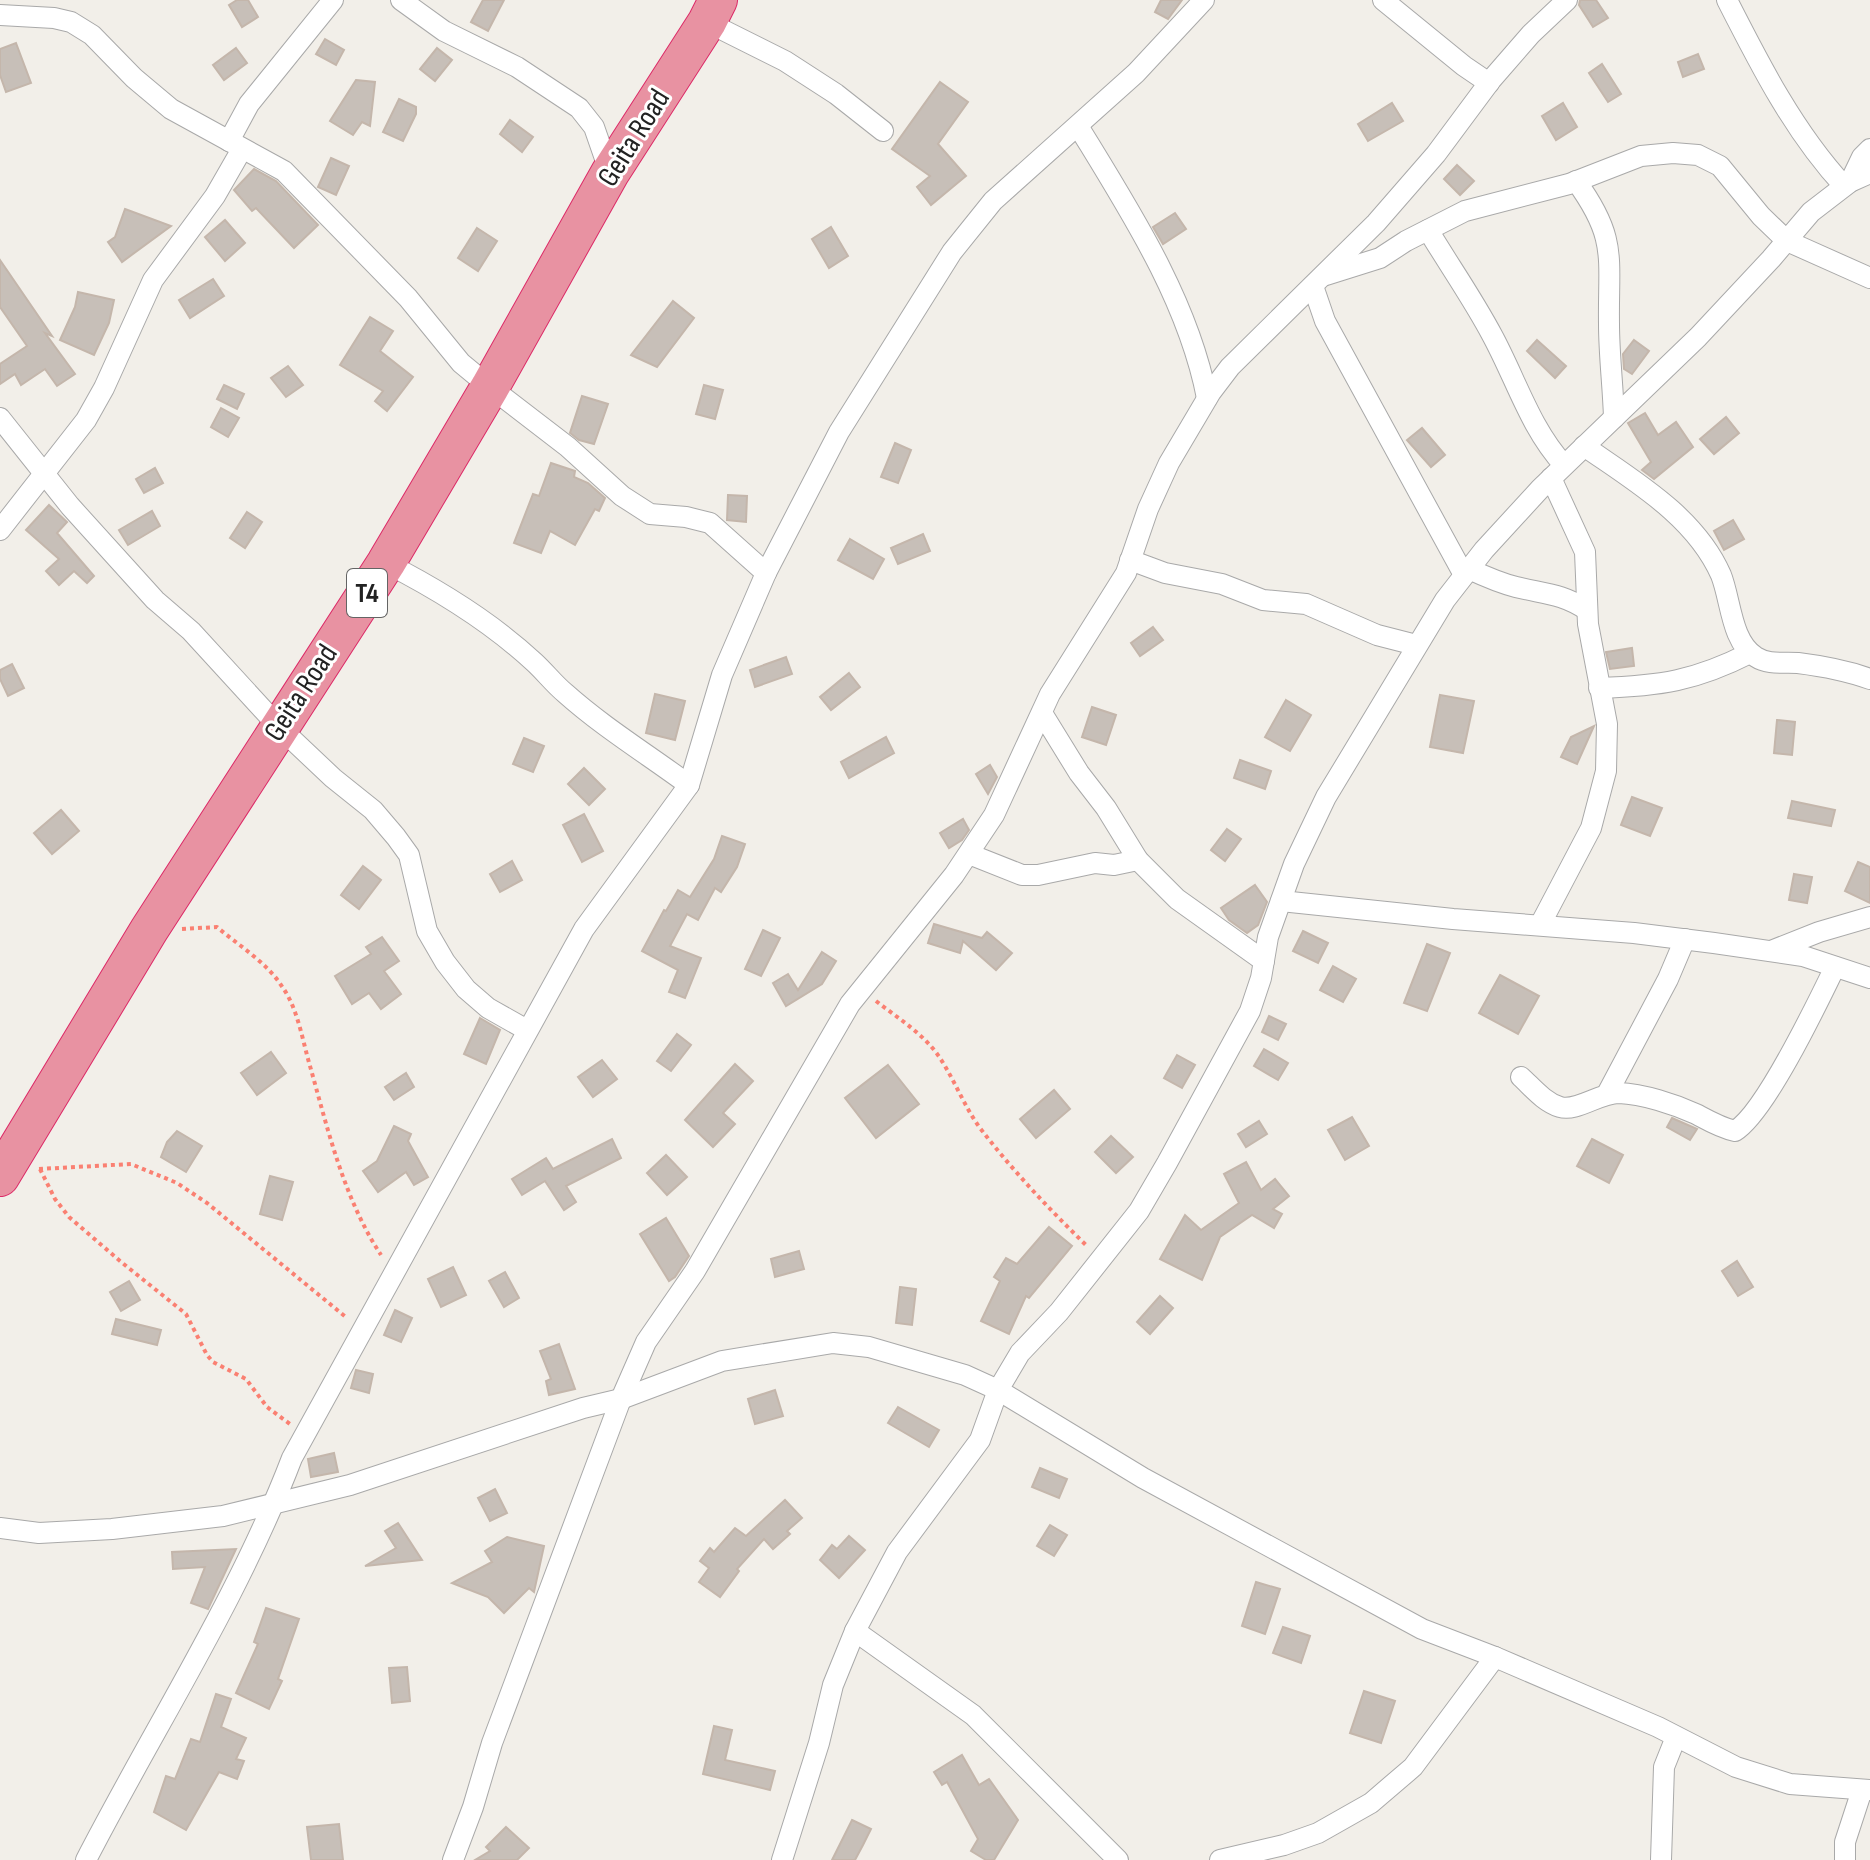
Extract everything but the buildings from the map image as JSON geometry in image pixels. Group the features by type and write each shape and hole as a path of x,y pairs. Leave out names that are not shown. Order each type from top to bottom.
{"highway":[{"name":"Geita Road","path":"13,1177 149,930 386,563 490,387 610,173 714,8"}],"street":[{"path":"0,530 86,420 104,388 153,280 215,196 249,104 333,0"},
{"path":"401,0 444,31 517,67 579,108 594,127 610,173"},
{"path":"86,1860 208,1640 275,1504 292,1458 527,1030 584,929 689,785 722,675 766,573 839,432 952,252 993,201 1136,73 1204,0"},
{"path":"1383,0 1489,83"},
{"path":"453,1860 492,1743 621,1399 646,1342 695,1271 842,1016 954,875 994,815 1050,694 1126,573 1169,463 1207,398 1230,367 1376,223 1436,154 1489,83 1531,34 1567,0"},
{"path":"1727,0 1784,106 1818,158 1847,184"},
{"path":"714,8 883,131"},
{"path":"0,15 71,22 92,35 134,78 171,109 284,171 408,298 461,363 568,447 622,496 650,514 710,523 766,573"},
{"path":"1078,126 1170,285 1202,369 1207,398"},
{"path":"1847,184 1870,149"},
{"path":"1318,280 1380,258 1465,211 1576,181 1641,156 1673,153 1698,155 1720,166 1761,216 1787,241 1870,278"},
{"path":"782,1860 819,1743 833,1685 855,1631 897,1552 980,1440 998,1390 1020,1353 1059,1312 1139,1211 1167,1163 1250,1011 1268,937 1294,864 1326,797 1416,645 1466,572 1557,471 1698,337 1811,212 1847,184 1870,173"},
{"path":"1576,181 1602,221 1609,243 1614,418"},
{"path":"1428,230 1494,337 1557,471 1585,552 1587,610 1607,724 1606,771 1591,828 1540,925"},
{"path":"1318,280 1325,321 1466,572 1518,588 1551,592 1587,610"},
{"path":"0,418 45,476 155,600 191,631 279,727 333,778 373,810 409,855 427,931 445,962 466,989 488,1008 527,1030"},
{"path":"1584,446 1647,491 1700,539 1722,577 1741,643 1750,653 1765,662 1800,663 1870,679"},
{"path":"1130,560 1165,573 1222,584 1263,600 1306,604 1377,635 1416,645"},
{"path":"386,563 426,584 505,637 562,691 603,724 689,785"},
{"path":"1599,688 1673,683 1714,671 1750,653"},
{"path":"1042,713 1138,860 1177,899 1264,961"},
{"path":"969,854 1022,875 1038,875 1095,863 1114,865 1138,860"},
{"path":"1281,901 1685,939 1803,956 1870,978"},
{"path":"1771,951 1870,917"},
{"path":"1607,1094 1668,979 1685,939"},
{"path":"1521,1077 1543,1098 1562,1108 1576,1107 1607,1094 1643,1096 1693,1112 1735,1131 1751,1117 1766,1094 1835,967"},
{"path":"0,1528 39,1533 112,1529 223,1516 350,1485 583,1408 621,1399 722,1361 833,1343 869,1347 965,1375 998,1390 1143,1478 1422,1629 1495,1657 1736,1767 1790,1784 1866,1790 1845,1842 1845,1860"},
{"path":"855,1631 973,1715 1118,1860"},
{"path":"1220,1860 1284,1845 1318,1833 1371,1803 1413,1767 1495,1657"},
{"path":"1661,1860 1664,1767 1676,1737"}],"path":[{"path":"149,930 217,927 281,984 292,1006 346,1185 365,1228 394,1274"},
{"path":"861,990 913,1028 928,1043 980,1128 1040,1198 1101,1259"},
{"path":"13,1177 40,1169 131,1164 177,1183 207,1203 361,1330"},
{"path":"40,1169 55,1199 69,1217 186,1314 213,1362 246,1379 267,1407 305,1434"}]}
